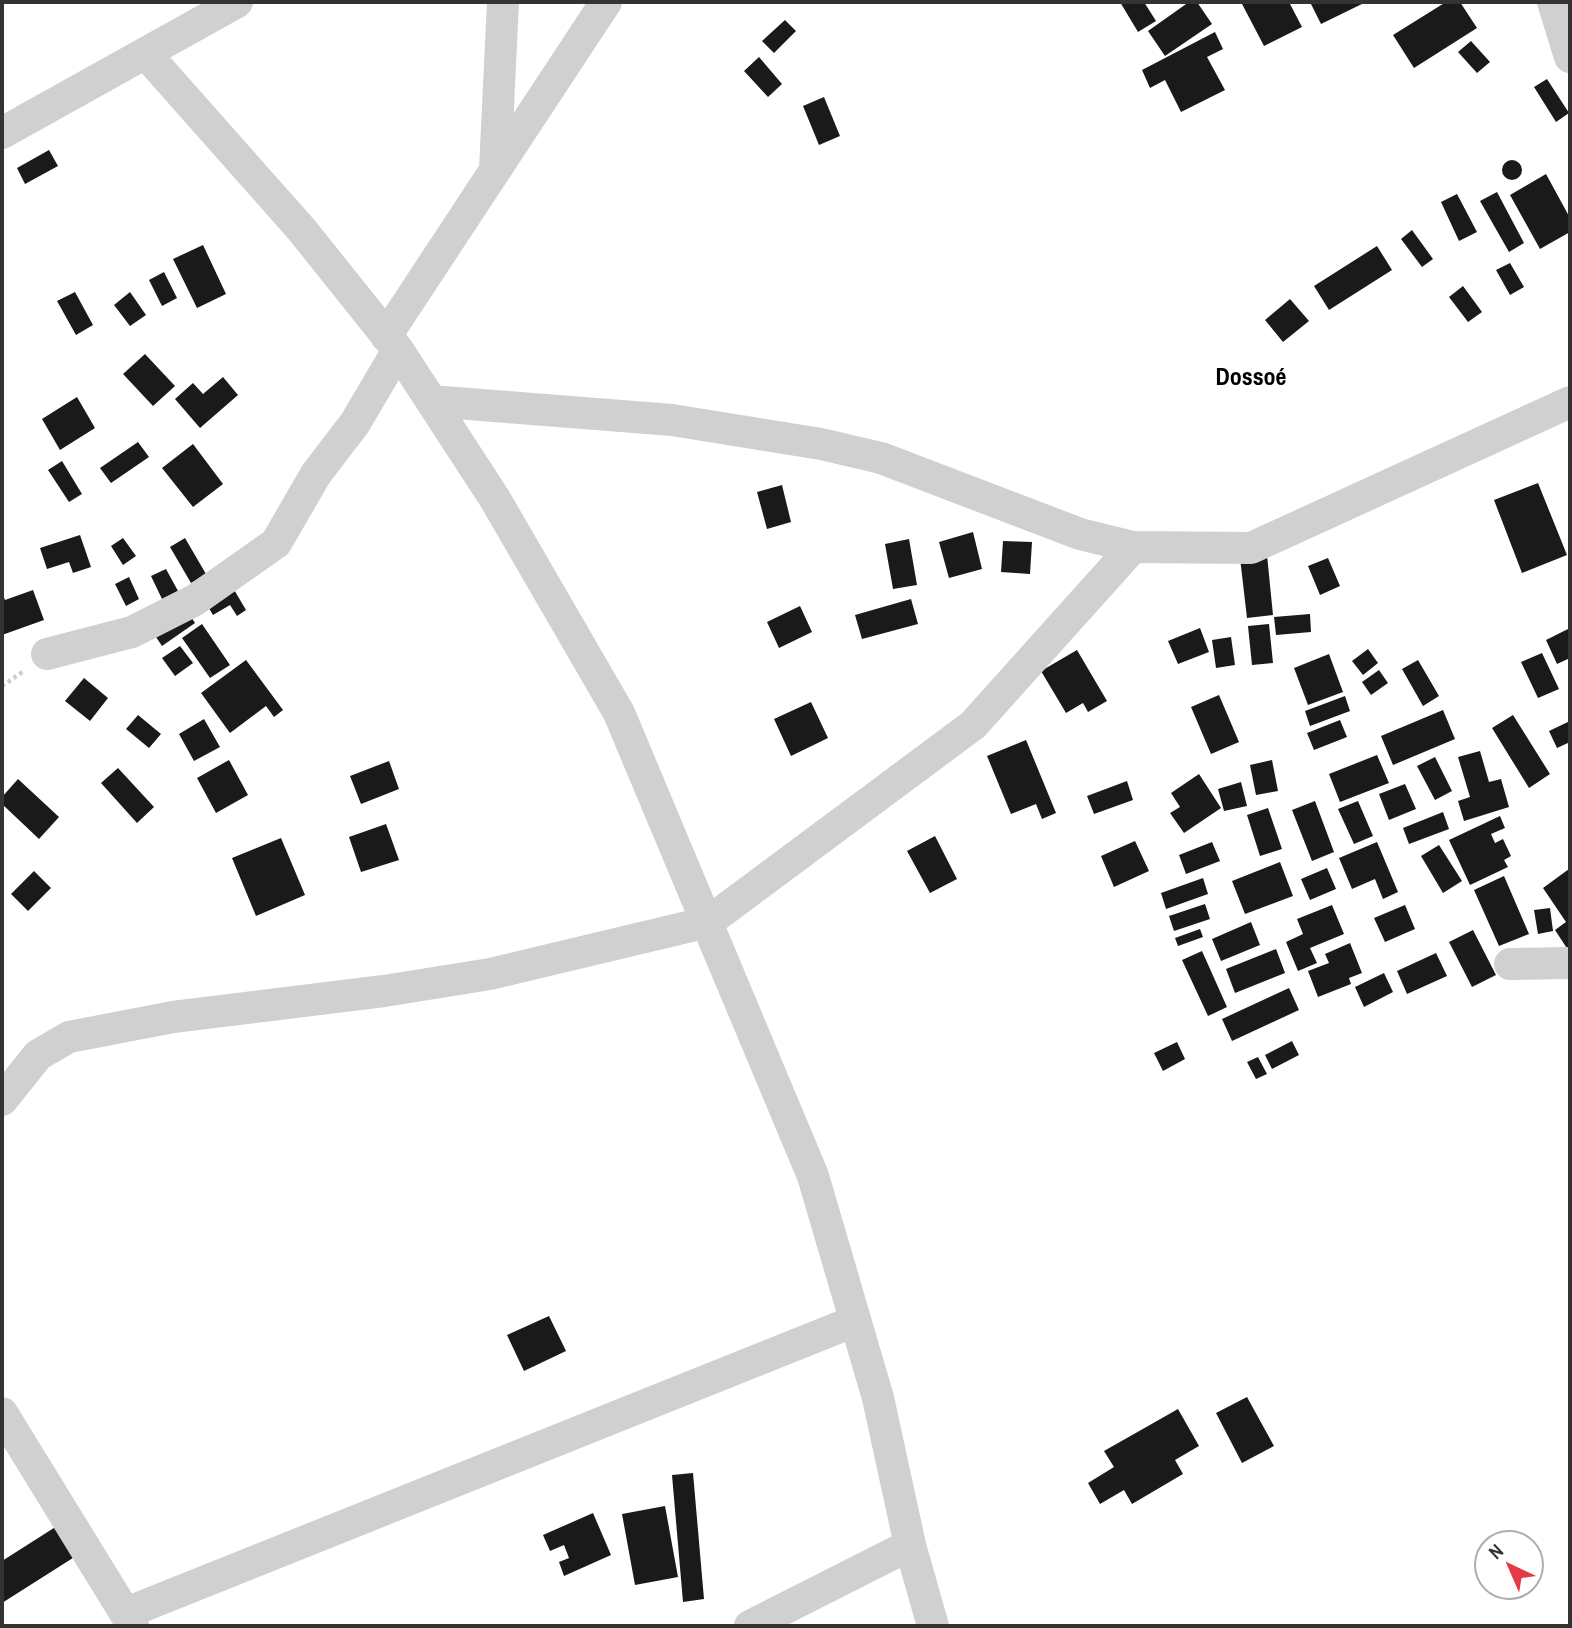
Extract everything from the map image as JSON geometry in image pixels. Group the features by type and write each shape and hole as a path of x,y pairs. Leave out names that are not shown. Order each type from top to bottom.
{"street":[{"path":"2,133 237,2"},
{"path":"495,171 503,2"},
{"path":"47,654 132,632 195,600 276,543 316,474 355,424 392,343 495,171 607,2"},
{"path":"1553,2 1570,57"},
{"path":"146,54 302,230 392,343 495,499 619,713 813,1176 878,1398 910,1545 933,1626"},
{"path":"432,401 672,420 821,444 881,457 1080,534 1133,547 1251,548 1570,401"},
{"path":"2,1100 38,1055 69,1037 173,1017 384,992 491,974 708,922 973,725 1133,547"},
{"path":"1510,964 1570,963"},
{"path":"2,1413 130,1620 855,1321"},
{"path":"750,1626 910,1545"}],"building":[{"path":"1120,2 1144,2 1156,21 1138,32"},
{"path":"1189,2 1197,2 1212,24 1165,56 1148,31"},
{"path":"1241,2 1289,2 1302,27 1264,46"},
{"path":"1310,2 1366,2 1321,24"},
{"path":"1446,2 1460,2 1477,28 1414,68 1393,35"},
{"path":"785,20 796,31 774,53 762,41"},
{"path":"1215,32 1223,49 1207,57 1225,90 1181,112 1165,80 1150,88 1142,70"},
{"path":"1471,41 1490,62 1477,73 1458,52"},
{"path":"759,57 782,84 768,97 744,71"},
{"path":"1547,79 1569,113 1556,122 1534,87"},
{"path":"824,97 840,136 819,145 803,106"},
{"path":"49,150 58,166 25,184 17,168"},
{"path":"1512,160 1519,163 1522,170 1519,177 1512,180 1505,177 1502,170 1505,163"},
{"path":"1546,174 1570,218 1570,232 1540,249 1510,195"},
{"path":"1497,192 1524,243 1509,252 1480,201"},
{"path":"1457,194 1477,232 1459,241 1441,202"},
{"path":"1412,230 1433,259 1422,267 1401,239"},
{"path":"203,245 226,294 197,308 173,259"},
{"path":"1377,246 1392,270 1329,310 1314,286"},
{"path":"1510,263 1524,287 1510,295 1496,270"},
{"path":"164,272 177,298 162,306 149,280"},
{"path":"1463,286 1482,312 1468,322 1449,297"},
{"path":"75,292 93,325 76,335 57,301"},
{"path":"130,292 146,315 130,326 114,305"},
{"path":"1290,299 1309,321 1283,342 1265,320"},
{"path":"145,354 175,386 153,406 123,374"},
{"path":"223,377 238,395 200,428 175,399 193,383 203,394"},
{"path":"77,397 95,428 60,450 42,419"},
{"path":"138,442 149,457 111,483 100,468"},
{"path":"193,444 223,484 193,507 162,468"},
{"path":"62,461 82,494 69,502 48,470"},
{"path":"1538,483 1567,555 1522,573 1494,500"},
{"path":"782,485 791,522 767,529 757,492"},
{"path":"973,532 982,569 949,578 939,542"},
{"path":"80,535 91,567 73,573 69,562 47,569 40,548"},
{"path":"123,538 136,556 123,565 111,546"},
{"path":"185,538 206,574 191,583 170,547"},
{"path":"909,539 917,585 893,589 885,544"},
{"path":"1003,541 1032,542 1030,574 1001,572"},
{"path":"1267,555 1273,615 1247,618 1240,558"},
{"path":"1328,558 1340,586 1320,595 1308,566"},
{"path":"166,569 178,591 162,599 151,576"},
{"path":"129,577 139,599 126,606 115,584"},
{"path":"233,588 246,610 237,616 230,605 213,615 207,605"},
{"path":"33,590 44,620 2,635 2,592 5,600"},
{"path":"911,599 918,624 862,639 855,615"},
{"path":"800,606 812,632 779,648 767,622"},
{"path":"187,611 195,623 162,646 154,634"},
{"path":"1310,614 1311,632 1276,635 1274,617"},
{"path":"202,624 230,665 210,678 182,638"},
{"path":"1269,624 1273,663 1252,665 1248,626"},
{"path":"1200,628 1209,652 1178,664 1168,641"},
{"path":"1570,628 1570,658 1557,664 1546,640"},
{"path":"1231,637 1235,665 1216,668 1212,640"},
{"path":"180,646 193,663 175,676 162,658"},
{"path":"1368,649 1378,663 1363,675 1352,661"},
{"path":"1077,650 1107,701 1088,712 1083,703 1066,713 1041,671"},
{"path":"1542,653 1559,689 1538,698 1521,662"},
{"path":"1329,654 1343,692 1308,705 1294,668"},
{"path":"246,660 283,710 274,717 266,706 230,733 201,693"},
{"path":"1418,660 1439,696 1423,706 1402,669"},
{"path":"1379,670 1388,683 1371,695 1362,682"},
{"path":"84,678 108,698 90,721 65,701"},
{"path":"1219,695 1239,742 1211,754 1191,707"},
{"path":"1345,696 1350,711 1310,726 1305,711"},
{"path":"811,702 828,738 791,756 774,719"},
{"path":"1443,710 1455,739 1393,765 1381,736"},
{"path":"138,715 161,734 149,748 126,729"},
{"path":"1513,715 1550,774 1529,788 1492,728"},
{"path":"204,719 220,747 194,761 179,734"},
{"path":"1340,720 1347,737 1314,750 1307,733"},
{"path":"1570,721 1570,742 1557,748 1549,731"},
{"path":"1026,740 1056,813 1042,819 1036,804 1011,814 987,756"},
{"path":"1480,751 1489,782 1501,779 1509,807 1464,821 1458,801 1470,797 1458,757"},
{"path":"1377,755 1389,783 1340,802 1329,774"},
{"path":"1435,757 1452,791 1435,800 1417,766"},
{"path":"229,760 248,795 216,813 197,778"},
{"path":"1272,760 1278,791 1256,795 1250,765"},
{"path":"389,761 399,789 361,804 350,776"},
{"path":"118,768 154,807 137,823 101,783"},
{"path":"1199,774 1221,808 1184,833 1170,813 1180,807 1171,793"},
{"path":"18,779 59,817 39,839 2,804 2,797"},
{"path":"1127,781 1133,800 1094,814 1087,796"},
{"path":"1241,782 1247,806 1224,811 1218,789"},
{"path":"1405,784 1416,809 1389,820 1379,794"},
{"path":"1315,801 1334,852 1312,861 1292,810"},
{"path":"1358,801 1373,836 1354,844 1338,809"},
{"path":"1268,808 1282,849 1260,856 1247,815"},
{"path":"1443,812 1449,829 1409,844 1403,828"},
{"path":"1500,816 1505,828 1491,834 1495,843 1503,839 1511,856 1504,860 1508,867 1470,885 1449,840"},
{"path":"386,824 399,860 361,872 349,837"},
{"path":"935,836 957,879 930,893 907,851"},
{"path":"281,838 305,895 256,916 232,858"},
{"path":"1135,841 1149,871 1114,887 1101,856"},
{"path":"1212,842 1220,861 1186,874 1179,855"},
{"path":"1377,842 1398,892 1383,899 1375,879 1352,889 1339,858"},
{"path":"1439,845 1462,881 1443,893 1421,856"},
{"path":"1280,862 1293,896 1245,914 1232,881"},
{"path":"1327,868 1336,889 1310,900 1301,879"},
{"path":"1569,869 1570,953 1555,930 1566,922 1543,888"},
{"path":"34,871 51,888 28,911 11,894"},
{"path":"1504,876 1529,934 1499,946 1474,890"},
{"path":"1203,878 1208,894 1166,909 1161,893"},
{"path":"1205,904 1210,919 1174,931 1169,916"},
{"path":"1332,905 1344,934 1310,948 1317,963 1298,971 1286,942 1303,934 1297,919"},
{"path":"1405,905 1415,929 1385,942 1374,918"},
{"path":"1550,908 1553,931 1538,934 1534,910"},
{"path":"1251,922 1260,945 1221,961 1212,939"},
{"path":"1200,929 1203,937 1178,946 1175,938"},
{"path":"1473,930 1496,975 1472,987 1449,942"},
{"path":"1350,943 1362,973 1349,978 1351,984 1318,997 1308,971 1329,963 1325,954"},
{"path":"1276,949 1285,973 1235,993 1226,969"},
{"path":"1202,951 1227,1007 1208,1016 1182,960"},
{"path":"1436,953 1447,976 1407,994 1397,971"},
{"path":"1384,973 1393,992 1364,1007 1355,987"},
{"path":"1289,988 1299,1010 1232,1041 1222,1019"},
{"path":"1292,1041 1299,1055 1272,1069 1265,1055"},
{"path":"1177,1042 1185,1059 1163,1071 1154,1053"},
{"path":"1258,1057 1267,1074 1256,1079 1247,1062"},
{"path":"549,1316 566,1351 524,1371 507,1335"},
{"path":"1247,1397 1274,1446 1242,1463 1216,1413"},
{"path":"1178,1409 1199,1446 1175,1460 1183,1474 1132,1504 1124,1490 1100,1504 1088,1483 1114,1467 1104,1451"},
{"path":"693,1473 704,1599 683,1602 672,1475"},
{"path":"665,1506 678,1577 635,1585 622,1514"},
{"path":"593,1513 611,1555 564,1576 559,1562 569,1558 564,1545 550,1551 543,1535"},
{"path":"57,1526 76,1556 2,1603 2,1561"}],"district":[{"name":"Dossoé","path":"1251,379"}]}
